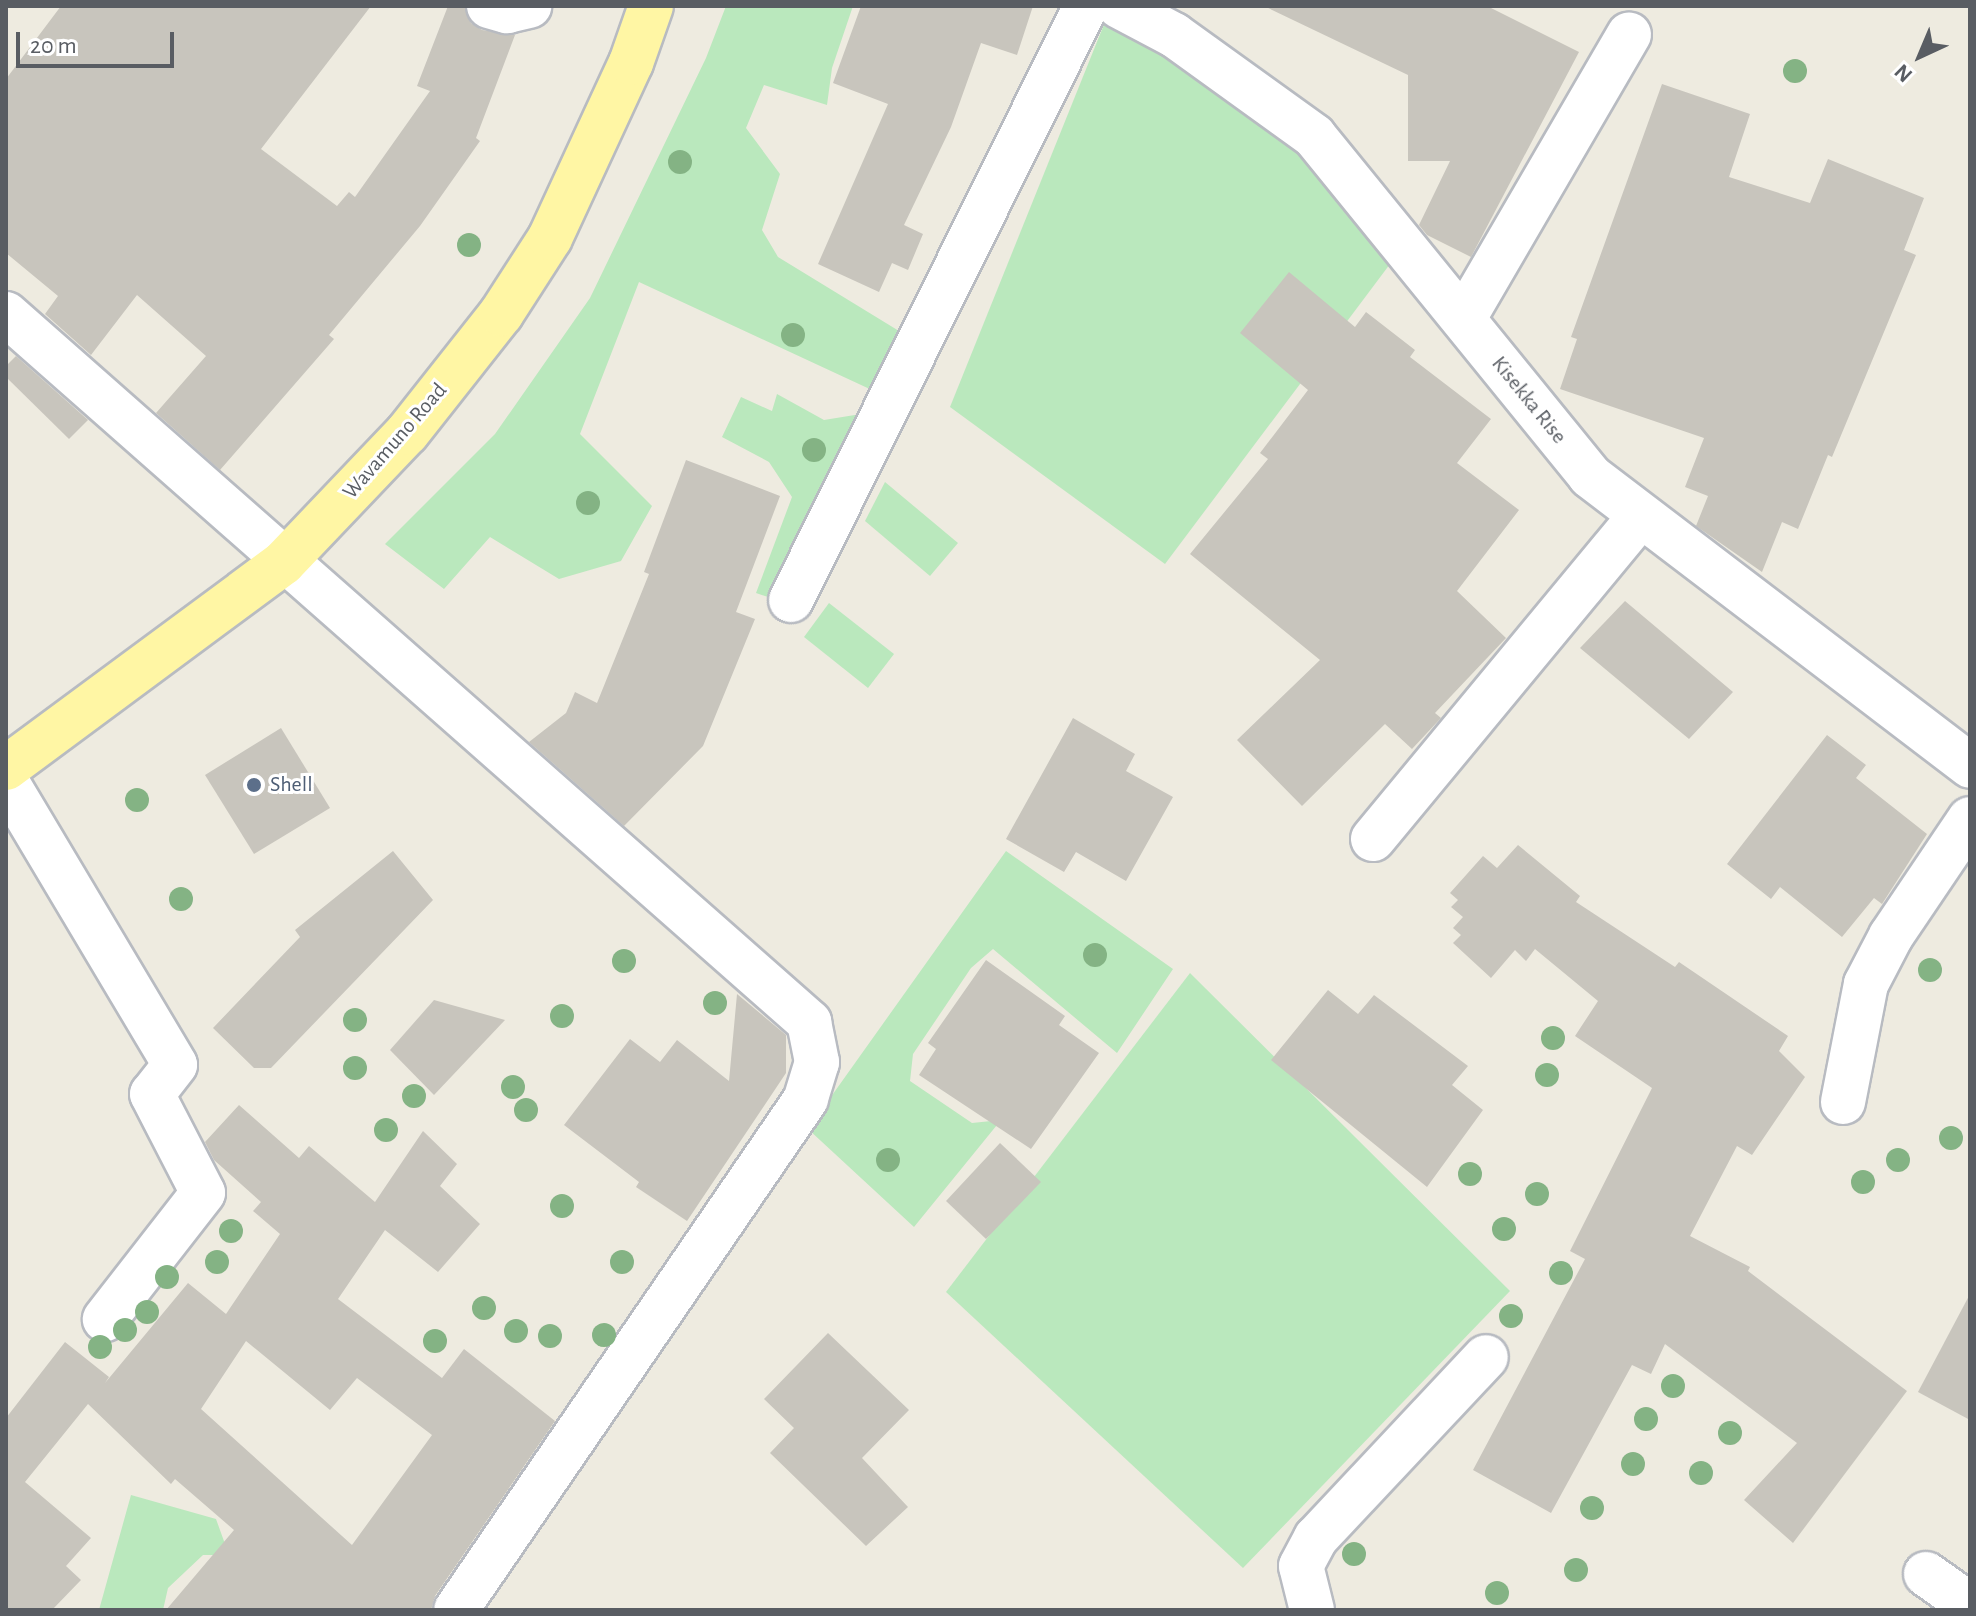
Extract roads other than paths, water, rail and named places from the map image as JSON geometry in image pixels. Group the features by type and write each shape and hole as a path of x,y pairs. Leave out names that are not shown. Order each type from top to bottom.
{"main road":[{"name":"Wavamuno Road","path":"6,768 283,563 407,433 501,314 550,238 625,76 651,6"}],"street":[{"path":"489,6 507,11 529,6"},
{"path":"791,600 1086,6"},
{"name":"Kisekka Rise","path":"1119,6 1174,35 1314,136 1590,476 1639,517 1970,766"},
{"path":"1464,318 1629,35"},
{"path":"6,314 283,563 809,1022 817,1062 806,1099 732,1212 456,1610"},
{"path":"1373,839 1639,517"},
{"path":"6,781 175,1065 152,1094 203,1193 105,1319"},
{"path":"1843,1102 1866,984 1891,936 1970,819"},
{"path":"1312,1610 1301,1566 1316,1538 1486,1357"},
{"path":"1926,1574 1970,1605"}],"place":[{"name":"Shell","path":"254,785"}]}
